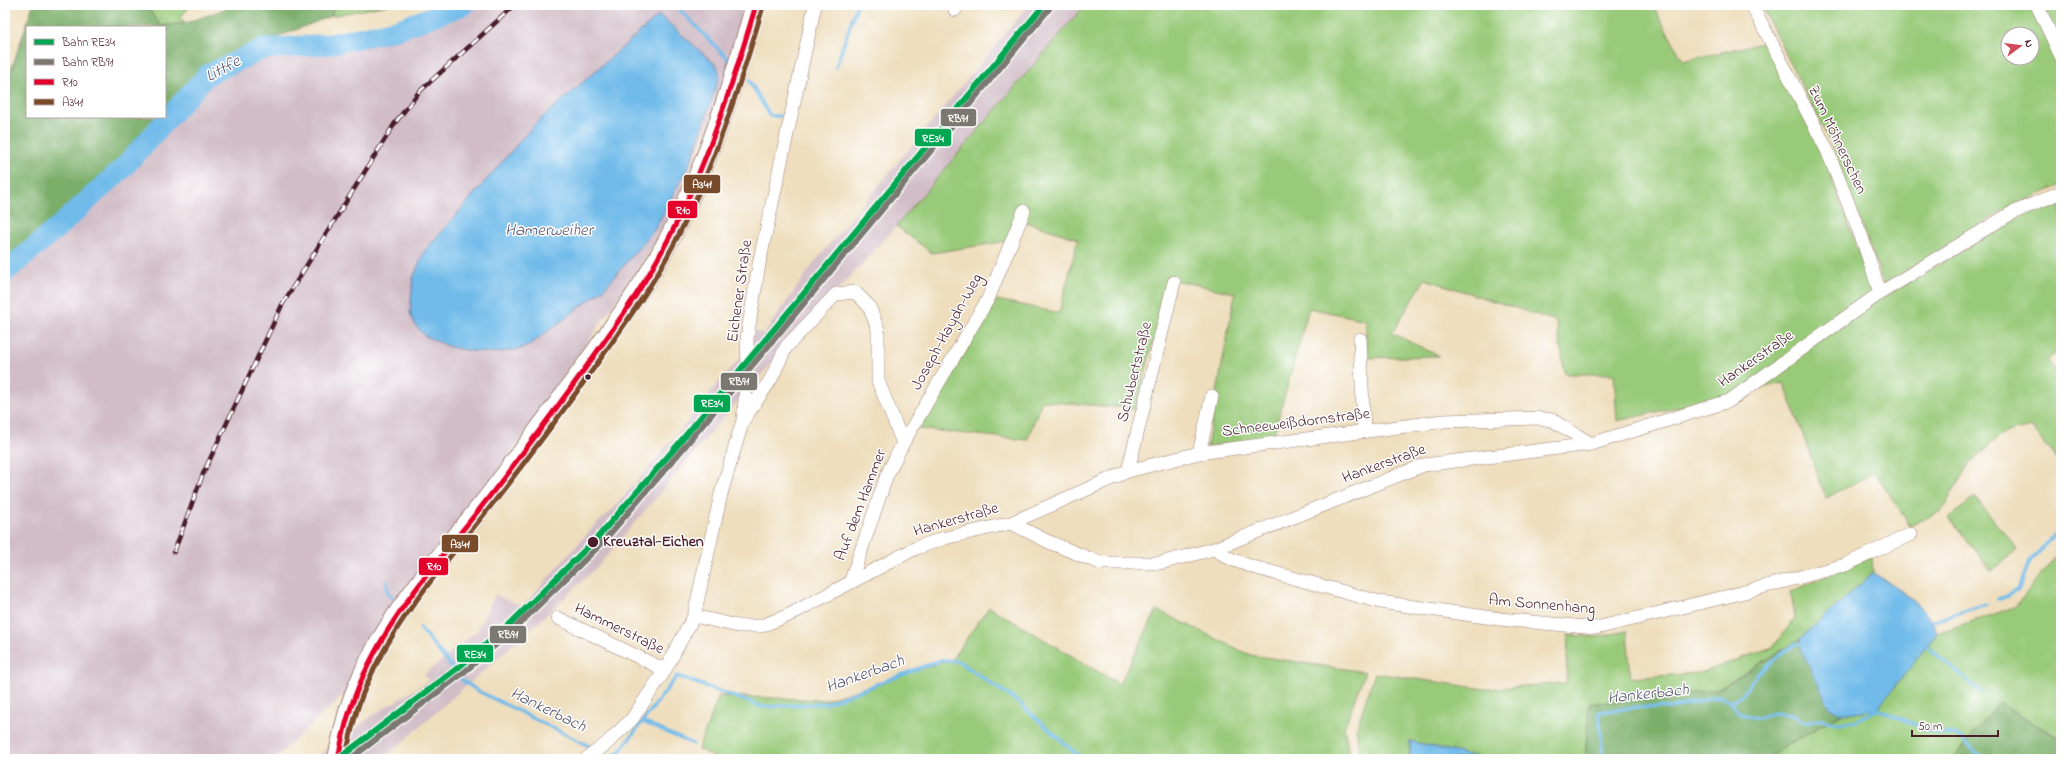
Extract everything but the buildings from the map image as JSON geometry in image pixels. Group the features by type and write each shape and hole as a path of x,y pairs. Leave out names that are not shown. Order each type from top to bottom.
{"main road":[{"path":"338,759 346,721 357,688 381,640 403,608 531,442 651,272 680,218 705,161 737,69 756,5"}],"street":[{"name":"Eichener Straße","path":"587,758 606,744 632,719 665,670 694,616 721,494 744,420 748,370 747,338 759,264 815,5"},
{"name":"Zum Möhnerschen","path":"1752,5 1826,150 1862,238 1880,293"},
{"path":"2037,5 2061,56"},
{"name":"Hankerstraße","path":"694,616 738,626 761,626 787,616 916,548 945,538 1011,522 1049,542 1100,563 1160,563 1214,549 1424,464 1591,444 1729,401 1880,293 2010,214 2061,192"},
{"name":"Joseph-Haydn-Weg","path":"903,443 988,299 1024,211"},
{"name":"Schubertstraße","path":"1128,471 1174,282"},
{"name":"Auf dem Hammer","path":"744,420 771,379 786,347 836,294 855,292 870,306 878,329 878,381 903,443 887,475 850,583"},
{"path":"1360,339 1364,432"},
{"path":"1199,453 1212,396"},
{"name":"Schneeweißdornstraße","path":"1011,522 1128,471 1199,453 1444,421 1538,418 1552,420 1591,444"},
{"name":"Am Sonnenhang","path":"1214,549 1231,559 1253,567 1380,602 1500,620 1596,628 1733,595 1845,565 1911,534"},
{"name":"Hammerstraße","path":"558,618 665,670"}],"shaded area":[{"path":"482,5 749,5 723,91 663,232 348,691 274,759 5,759 5,273 189,99 255,50"},
{"path":"1029,5 1085,5 896,226 722,419 598,566 543,618 383,759 313,759 378,712 429,681 424,675 477,631 495,595 523,606 593,527 613,509 693,415 698,406 741,357 755,331 764,334 814,263"}],"green space":[{"path":"33,5 146,5 161,26 186,23 236,5 335,5 331,16 241,51 155,144 32,241 5,268 5,88"},
{"path":"146,5 191,5 180,18 186,23 160,26"},
{"path":"335,5 388,5 331,16"},
{"path":"1085,5 1653,5 1683,61 1766,42 1822,152 1866,271 1883,297 2014,220 2061,199 2061,350 2047,360 2061,379 2061,465 2031,427 2002,434 1969,464 1941,511 1910,526 1875,472 1826,498 1784,383 1617,421 1614,374 1565,374 1556,321 1425,279 1392,333 1439,356 1366,358 1366,320 1309,308 1273,437 1207,447 1235,293 1169,279 1136,409 1042,401 1027,440 918,429 997,300 1059,313 1078,239 1017,219 1008,241 932,253 896,226"},
{"path":"1761,5 2061,5 2061,185 2009,207 1884,284 1833,148"},
{"path":"1975,497 2017,550 1991,571 1949,518"},
{"path":"2061,550 2061,739 1998,703 1953,759 1764,759 1841,714 1877,709 1937,633 2015,607"},
{"path":"1872,556 1873,573 1800,639 1717,690 1589,704 1585,759 1485,759 1410,741 1410,759 1361,759 1356,729 1375,673 1485,689 1566,683 1568,635 1597,637 1627,631 1631,678 1700,673 1773,647 1795,618 1791,592"},
{"path":"989,607 1119,684 1157,610 1250,655 1365,672 1344,728 1350,759 718,759 698,749 719,696 826,700 952,659"},
{"path":"1800,639 1841,714 1764,759 1585,759 1589,704 1717,690"},
{"path":"1998,703 2061,739 2061,759 1953,759"}],"water":[{"name":"Hamerweiher","path":"658,16 663,18 717,66 720,75 691,161 655,229 603,290 528,346 520,349 495,353 470,351 450,347 425,336 416,326 410,313 413,278 424,252 533,126"},
{"path":"1873,573 1892,584 1919,606 1932,623 1937,633 1877,709 1841,714 1830,709 1802,652 1800,639"},
{"path":"1410,741 1485,759 1410,759"}],"waterway":[{"name":"Littfe","path":"5,272 63,223 123,168 207,75 263,49 330,44 396,30 464,5"},
{"path":"675,5 732,63"},
{"path":"836,67 857,5"},
{"path":"742,74 750,82 770,116 780,116"},
{"name":"Hankerbach","path":"1998,599 2008,596 2018,590 2030,561 2055,535 2061,533"},
{"name":"Hankerbach","path":"387,582 388,593 393,598"},
{"name":"Hankerbach","path":"1933,621 1986,604"},
{"name":"Hankerbach","path":"420,628 463,681 478,691 595,749"},
{"path":"1730,702 1742,695 1759,672 1771,662 1795,644 1801,644"},
{"path":"1926,646 1982,693"},
{"name":"Hankerbach","path":"600,752 609,758 620,751 677,676 763,707 827,703 941,660 958,661 1017,701 1074,752 1085,759"},
{"name":"Hankerbach","path":"1603,759 1599,712 1637,707 1674,708 1720,696 1730,702 1740,714 1759,718 1775,713 1792,715 1803,721 1810,722 1821,719 1839,723 1855,721 1877,709 1931,731 1959,736 1977,753 1987,759"},
{"path":"643,722 693,744"},
{"name":"Hankerbach","path":"609,758 617,759"}],"railway":[{"path":"174,552 203,474 282,305 395,123 419,92 515,5"}],"rail line":[{"name":"RE34","path":"338,759 459,667 508,626 597,538 676,447 1044,5"},
{"name":"RB91","path":"350,759 463,673 512,631 602,543 681,451 1049,9"}],"transit line":[{"name":"R10","path":"338,759 345,727 355,696 367,668 397,616 432,568 489,497 564,397 619,321 657,261 692,191 720,118 756,5"},
{"name":"A341","path":"345,759 354,719 362,696 374,669 404,618 569,402 624,326 662,266 681,231 713,158 740,83 763,7"}],"place":[{"name":"Kreuztal-Eichen","path":"593,542"}]}
